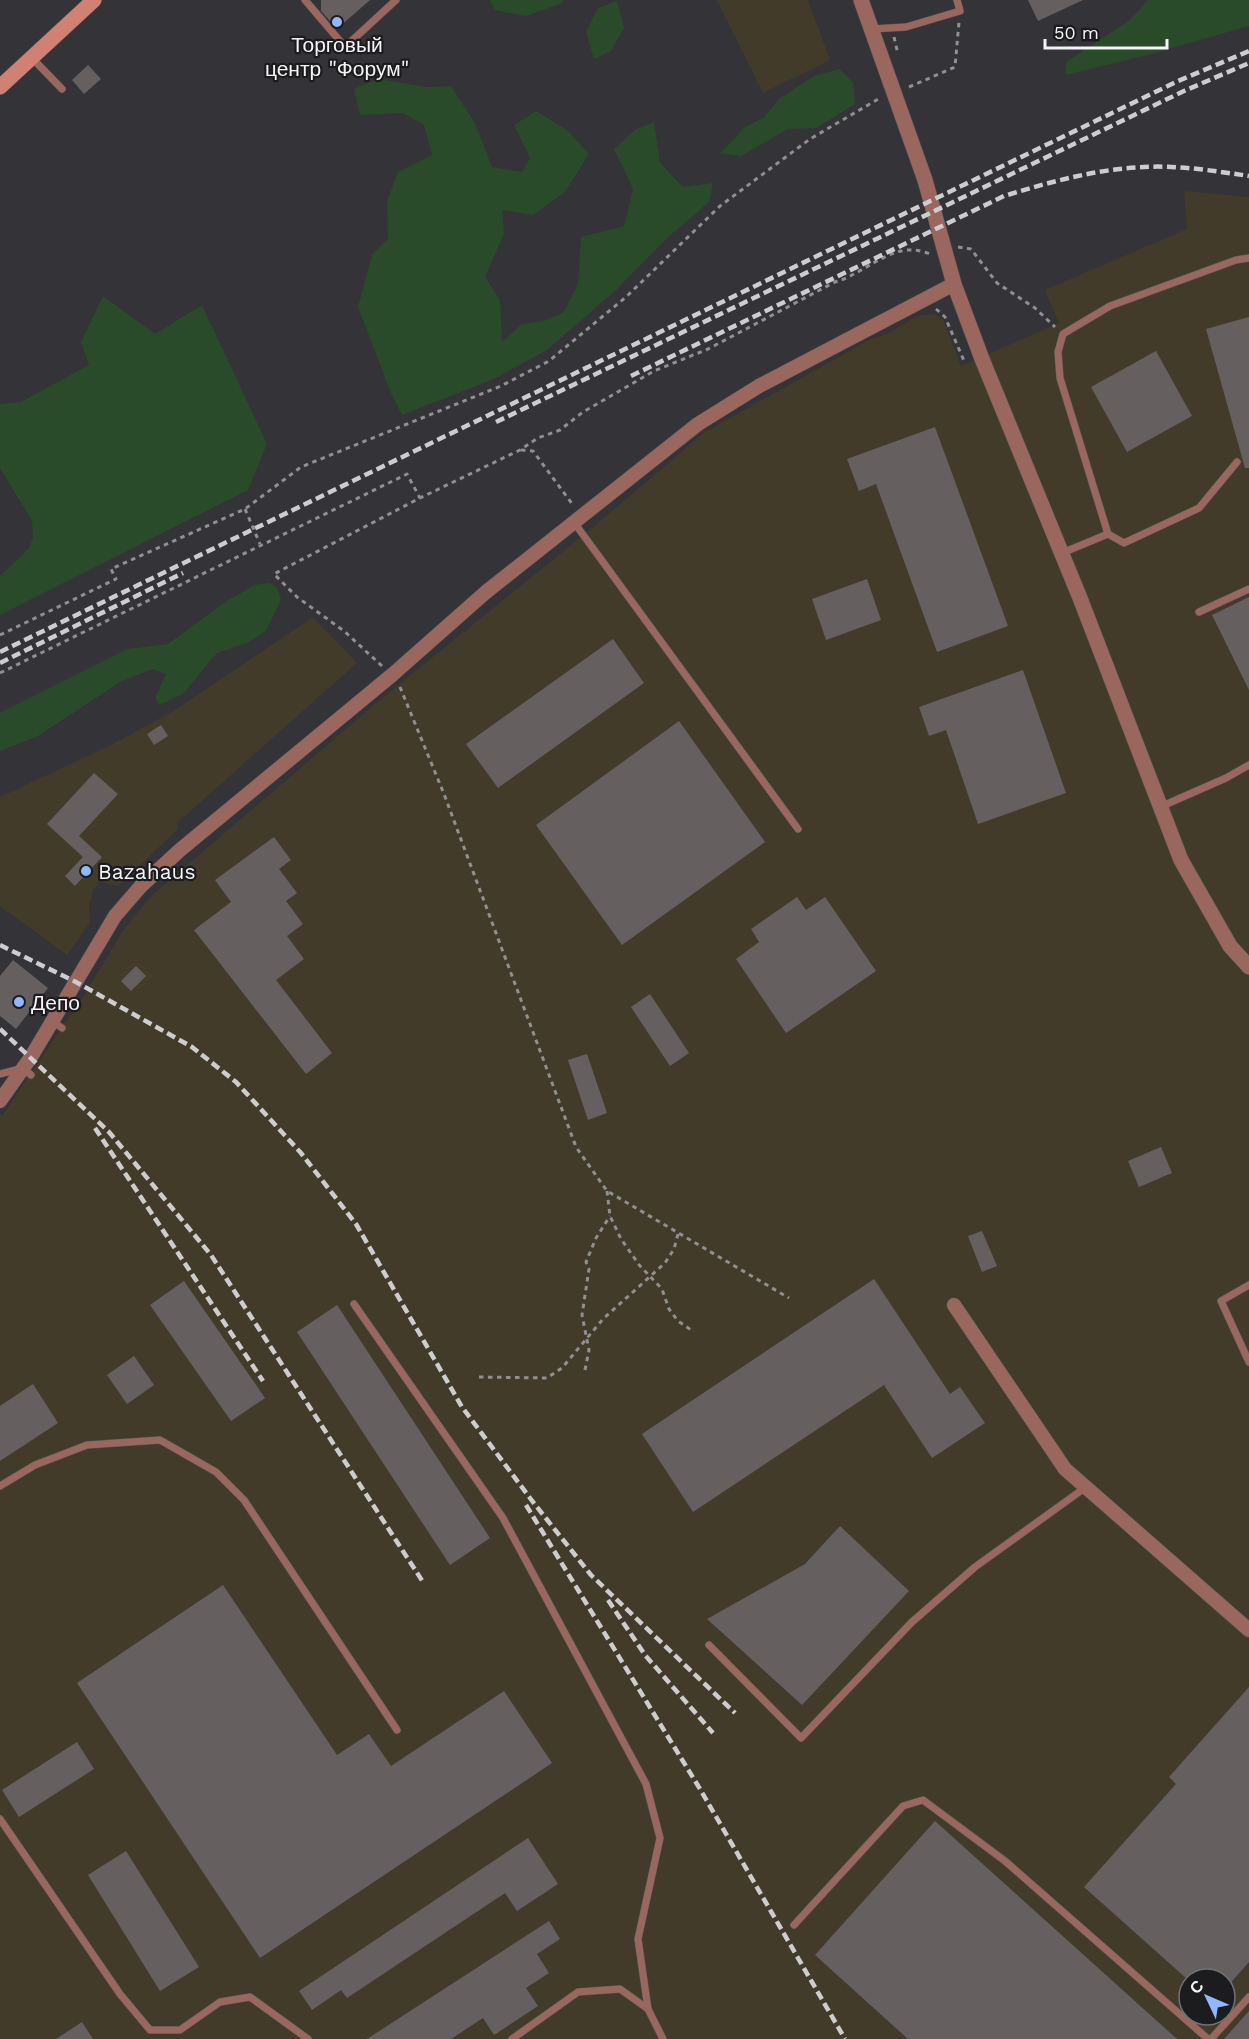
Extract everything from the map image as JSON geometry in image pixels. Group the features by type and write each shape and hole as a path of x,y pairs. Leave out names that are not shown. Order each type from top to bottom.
{"main road":[{"path":"0,87 94,0"}],"street":[{"path":"861,0 925,180 954,284 1181,860 1230,946 1249,967"},
{"path":"0,1101 57,1025 115,916 141,886 180,850 392,675 486,592 698,424 759,386 954,284"},
{"path":"954,1305 1065,1469 1249,1630"}],"lane":[{"path":"305,0 345,47 396,0"},
{"path":"872,29 906,27 960,11 957,0"},
{"path":"32,58 62,89"},
{"path":"1237,462 1199,508 1124,543 1108,534 1060,378 1058,352 1062,334 1110,306 1236,260 1249,258"},
{"path":"573,521 798,829"},
{"path":"1062,554 1108,534"},
{"path":"1199,612 1249,590"},
{"path":"1160,807 1226,778 1249,765"},
{"path":"0,1074 28,1066"},
{"path":"1249,1285 1221,1301 1249,1362"},
{"path":"354,1304 502,1518 646,1784 660,1838 638,1939 648,2009 663,2039"},
{"path":"0,1486 35,1465 87,1445 160,1440 192,1456 216,1472 244,1500 397,1730"},
{"path":"709,1645 801,1738 921,1614 975,1567 1086,1487"},
{"path":"794,1925 903,1806 923,1800 1005,1861 1209,2039 1249,1997"},
{"path":"0,1819 120,1994 150,2030 180,2030 220,2002 250,1997 308,2039"},
{"path":"512,2039 578,1992 620,1989 648,2009"}],"path":[{"path":"907,87 955,67 960,11"},
{"path":"0,635 116,579 111,569 245,509 301,467 501,386 549,361 626,297 720,206 810,139 879,99"},
{"path":"789,1298 607,1191 576,1147 408,702 392,675 344,631 297,597 274,574 420,498 520,450 538,438 560,430 583,412 654,371 708,349 835,282 852,277 881,258 897,252 913,250 930,254 959,246 970,249 998,283 1035,309 1062,334"},
{"path":"928,309 937,309 945,317 966,366"},
{"path":"520,450 533,451 574,506"},
{"path":"0,673 407,474 420,498"},
{"path":"245,509 260,544"},
{"path":"607,1191 610,1216 621,1239 662,1289 669,1309 678,1322 694,1332"},
{"path":"585,1370 588,1341 582,1315 589,1269 586,1262 596,1238 610,1216"},
{"path":"479,1377 547,1378 562,1368 588,1341 603,1319 649,1275 665,1263 674,1249 678,1234"}],"shaded area":[{"path":"717,0 808,0 830,60 763,93"},
{"path":"1184,191 1249,197 1249,2039 0,2039 0,1112 2,1116 83,997 122,932 149,898 376,703 592,528 705,432 867,341 891,332 917,316 935,314 943,320 961,366 1059,323 1045,290 1187,229"},
{"path":"313,617 357,663 177,823 178,829 118,886 100,882 93,890 89,906 90,923 67,955 0,906 0,797 111,745 172,712"}],"green space":[{"path":"490,0 563,0 562,3 526,16 495,10"},
{"path":"1148,0 1249,0 1249,26 1066,75 1066,62 1130,20"},
{"path":"617,1 624,28 611,51 594,59 586,32 598,8"},
{"path":"839,69 853,82 855,104 816,128 788,129 741,156 720,153 745,127 763,118 779,99 814,76"},
{"path":"378,79 426,87 451,86 475,123 492,167 522,172 530,158 514,125 536,111 567,130 589,154 565,192 533,215 502,210 504,234 485,277 500,300 502,342 522,324 544,321 564,312 578,284 581,237 624,226 633,189 614,149 635,130 654,122 660,163 683,187 713,183 709,202 667,238 617,289 547,350 494,379 402,415 391,393 358,307 372,255 388,239 387,201 398,172 432,155 424,125 403,113 360,115 354,89"},
{"path":"103,296 155,334 202,305 267,444 248,490 0,615 0,576 29,548 33,537 32,521 0,468 0,404 21,402 89,365 81,342"},
{"path":"270,583 277,588 281,600 266,631 249,642 217,653 183,694 159,705 155,698 166,674 152,669 120,682 38,736 0,751 0,713 128,649 168,644 228,600 255,585"}],"building":[{"name":"Торговый центр \"Форум\"","path":"321,0 370,0 337,29 321,11"},
{"path":"1028,0 1083,0 1038,21"},
{"path":"88,65 101,79 84,94 72,80"},
{"path":"1249,317 1249,468 1245,468 1206,329"},
{"path":"1156,351 1192,416 1127,452 1091,387"},
{"path":"935,427 1008,626 937,652 876,484 859,491 847,459"},
{"path":"867,579 881,620 826,640 812,599"},
{"path":"1249,597 1249,690 1212,615"},
{"path":"613,639 644,683 498,788 466,744"},
{"path":"1023,670 1066,793 978,824 946,730 929,736 919,707"},
{"path":"679,721 765,842 622,945 536,825"},
{"path":"161,725 168,736 154,745 147,734"},
{"path":"94,773 118,794 79,836 102,857 75,886 65,876 83,857 47,824"},
{"path":"274,837 291,860 279,869 297,893 286,901 303,924 287,936 304,959 276,980 332,1053 306,1074 194,930 231,902 215,880"},
{"path":"797,897 806,910 825,897 876,971 786,1033 736,959 759,942 751,929"},
{"name":"Депо","path":"13,960 48,988 16,1029 0,1016 0,976"},
{"path":"136,966 146,976 131,991 121,981"},
{"path":"650,994 689,1053 670,1066 631,1007"},
{"path":"587,1054 607,1113 588,1120 568,1060"},
{"path":"1161,1147 1172,1173 1139,1187 1128,1161"},
{"path":"982,1231 997,1266 982,1272 968,1236"},
{"path":"874,1279 950,1394 960,1387 985,1423 932,1458 884,1385 693,1512 642,1434"},
{"path":"184,1281 265,1398 231,1421 150,1305"},
{"path":"337,1305 490,1538 450,1565 297,1332"},
{"path":"134,1356 154,1385 127,1404 107,1375"},
{"path":"33,1384 58,1423 0,1461 0,1406"},
{"path":"840,1526 909,1591 802,1705 707,1619 805,1564"},
{"path":"223,1585 337,1755 369,1734 391,1766 504,1691 552,1763 260,1958 77,1683"},
{"path":"1249,1687 1249,1962 1237,1976 1237,1967 1177,1967 1177,1970 1084,1887 1176,1784 1169,1777"},
{"path":"77,1742 94,1769 19,1817 2,1790"},
{"path":"935,1821 1177,2039 908,2039 815,1955"},
{"path":"528,1838 558,1884 517,1911 505,1893 347,1998 341,1990 312,2010 299,1991"},
{"path":"126,1851 199,1967 160,1991 88,1875"},
{"path":"549,1921 560,1939 537,1954 549,1973 526,1988 538,2006 494,2035 483,2018 451,2039 367,2039"},
{"path":"1249,2011 1249,2039 1224,2039 1237,2027"},
{"path":"82,2022 93,2039 56,2039"}],"railway":[{"path":"0,652 1178,81 1249,51"},
{"path":"496,422 1184,91 1249,63"},
{"path":"631,376 1004,196 1073,177 1126,168 1183,168 1249,176"},
{"path":"0,663 183,573"},
{"path":"0,945 76,982 192,1047 236,1082 301,1153 356,1224 462,1407 533,1502 591,1575 735,1713"},
{"path":"0,1029 109,1132 211,1255 423,1582"},
{"path":"95,1128 263,1381"},
{"path":"526,1505 700,1789 845,2039"},
{"path":"608,1600 645,1655 713,1733"}],"place":[{"name":"Торговый центр \"Форум\"","path":"337,22"},
{"name":"Bazahaus","path":"86,871"},
{"name":"Депо","path":"19,1002"}]}
